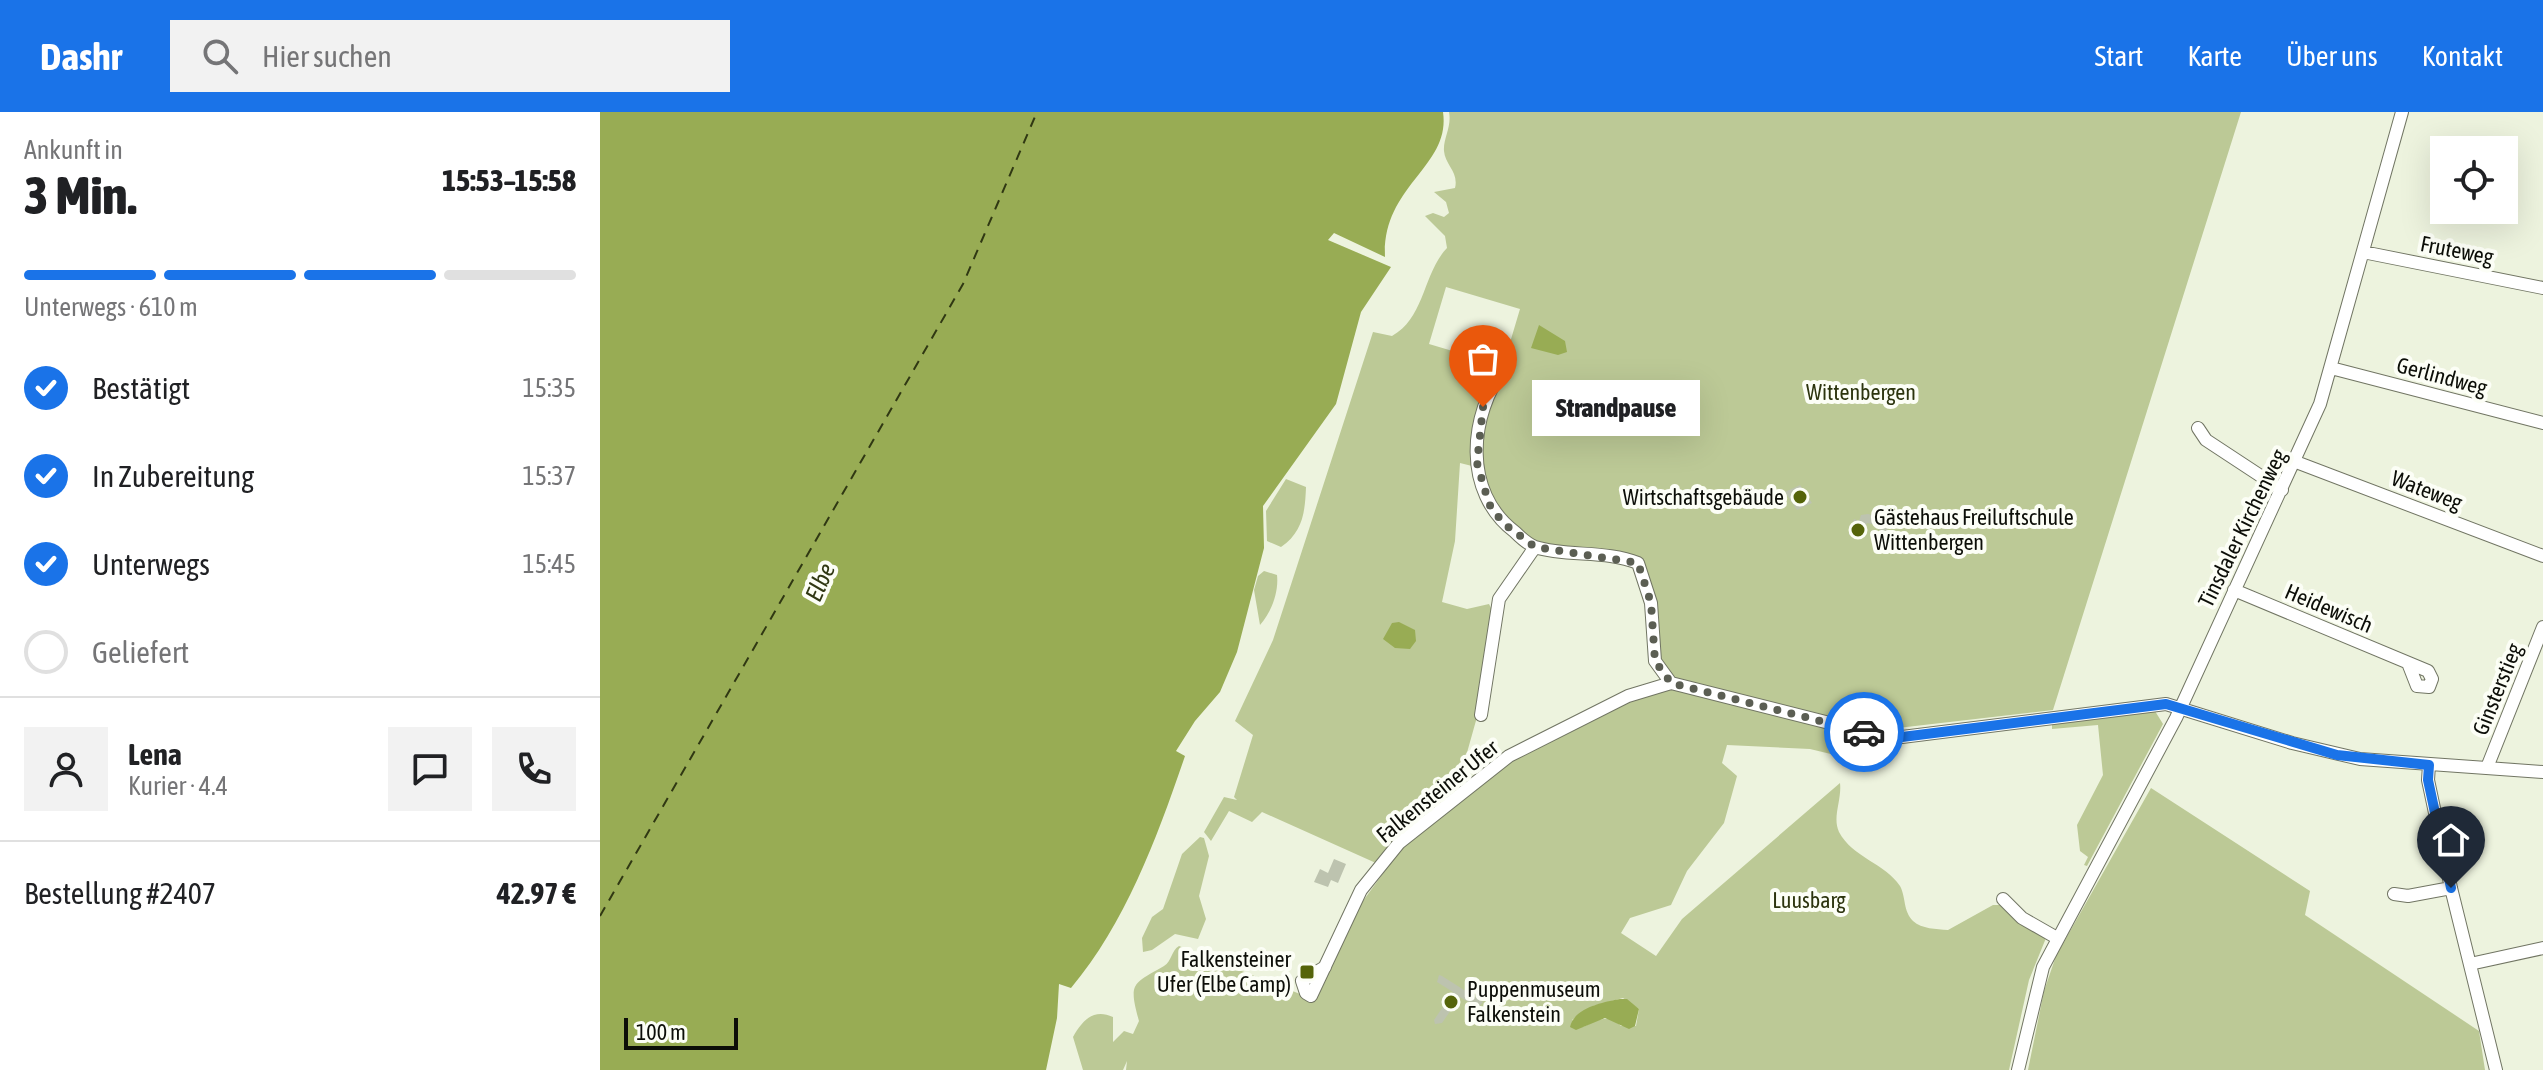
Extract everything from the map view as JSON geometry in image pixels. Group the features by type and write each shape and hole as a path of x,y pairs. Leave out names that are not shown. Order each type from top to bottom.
{"street":[{"name":"Tinsdaler Kirchenweg","path":"2018,1070 2037,983 2057,938 2180,706 2296,462 2331,368 2402,112"},
{"name":"Fruteweg","path":"2363,252 2543,288"},
{"path":"1505,367 1483,407 1477,463 1486,496 1497,516 1535,547 1638,563 1651,603 1655,661 1671,683 1847,728 1902,737 2166,704 2337,755 2429,765 2488,765 2543,772"},
{"name":"Gerlindweg","path":"2331,368 2543,423"},
{"path":"2198,428 2206,440 2282,490"},
{"name":"Wateweg","path":"2296,462 2543,556"},
{"path":"1481,715 1499,599 1535,547"},
{"name":"Heidewisch","path":"2234,590 2408,663"},
{"name":"Ginsterstieg","path":"2488,765 2543,627"},
{"name":"Falkensteiner Ufer","path":"1325,967 1361,890 1396,846 1443,806 1509,756 1628,696 1671,683"},
{"path":"2429,765 2428,780 2451,888 2496,1070"},
{"path":"2394,894 2408,896 2451,888"},
{"path":"2003,899 2022,918 2057,938"},
{"path":"2470,964 2543,948"}],"green space":[{"name":"Wittenbergen","path":"1449,112 2241,112 2053,710 1889,729 1855,722 1848,747 1839,756 1810,749 1727,745 1722,763 1737,776 1724,823 1687,871 1671,905 1630,918 1621,933 1656,956 1682,919 1840,783 1836,820 1839,832 1852,848 1894,878 1913,921 1925,927 1948,930 1993,905 2003,905 2046,938 2029,980 2009,1070 1126,1070 1127,1061 1123,1070 1083,1070 1073,1037 1080,1026 1100,1014 1113,1017 1113,1042 1124,1031 1133,1034 1139,1021 1134,998 1136,986 1167,964 1179,946 1305,996 1305,988 1317,976 1355,912 1387,868 1262,812 1252,822 1229,811 1211,841 1204,832 1224,797 1237,800 1234,797 1253,735 1235,721 1273,640 1373,332 1392,336 1403,328 1418,307 1433,270 1447,248 1445,236 1425,216 1433,213 1444,217 1449,213 1446,202 1434,192 1455,188 1455,177 1444,151","holes":["1446,287 1520,309 1503,366 1429,344","1460,463 1480,468 1488,498 1533,544 1637,560 1657,660 1672,685 1628,698 1504,760 1454,799 1477,717 1492,610 1489,604 1467,609 1442,602 1455,541","1623,998 1639,1009 1636,1026 1621,1026 1607,1019 1583,1027 1572,1020 1593,1006"]},
{"path":"1286,479 1306,487 1306,496 1298,528 1281,547 1267,541 1266,511"},
{"path":"1264,571 1277,575 1277,588 1268,615 1260,625 1254,590 1258,576"},
{"path":"2155,711 2163,724 2087,866 2084,865 2088,857 2080,851 2077,825 2103,775 2098,725 2052,729 2052,723"},
{"path":"2151,788 2310,891 2305,915 2479,1031 2485,1070 2028,1070 2044,991 2056,956"},
{"path":"1200,837 1204,838 1209,856 1199,896 1206,919 1198,939 1175,934 1152,950 1143,952 1142,938 1152,917 1163,909 1182,854"}],"water":[{"name":"Elbe","path":"600,112 1443,112 1443,131 1437,148 1394,212 1387,232 1385,257 1334,233 1328,240 1391,267 1361,312 1336,404 1263,506 1264,548 1237,652 1220,692 1195,721 1176,751 1185,756 1152,847 1124,907 1091,963 1071,988 1059,984 1057,1018 1046,1070 600,1070"},
{"path":"1539,325 1565,341 1567,352 1558,355 1531,348"},
{"path":"1399,622 1415,630 1416,641 1410,649 1395,648 1383,639 1392,623"},
{"path":"1627,999 1639,1009 1635,1026 1629,1029 1605,1018 1576,1030 1570,1027 1583,1011"}],"building":[{"name":"Wirtschaftsgebäude","path":"1800,485 1812,503 1797,510 1785,492"},
{"name":"Gästehaus Freiluftschule Wittenbergen","path":"1861,515 1889,520 1885,546 1876,543 1880,531 1876,525 1867,523 1864,533 1857,537 1849,535 1854,519 1859,521"},
{"path":"1334,859 1346,864 1338,883 1331,880 1328,887 1314,882 1320,869 1328,873"},
{"path":"1439,975 1483,1002 1478,1008 1460,997 1442,1023 1435,1024 1434,1020 1453,992 1437,982"}],"ferry route":[{"path":"600,916 963,284 1037,112"}],"way so far":[{"path":"1483,407 1477,463 1493,510 1503,523 1535,547 1638,563 1651,603 1655,661 1671,683 1864,732"}],"place":[{"name":"Strandpause","path":"1483,407"},
{"name":"Wirtschaftsgebäude","path":"1800,497"},
{"name":"Gästehaus Freiluftschule Wittenbergen","path":"1858,530"},
{"name":"Falkensteiner Ufer (Elbe Camp)","path":"1307,972"},
{"name":"Puppenmuseum Falkenstein","path":"1451,1002"}],"route":[{"path":"1864,732 1902,737 2166,704 2337,755 2429,765 2428,780 2451,888"}],"park label":[{"name":"Luusbarg","path":"1809,900"}]}
